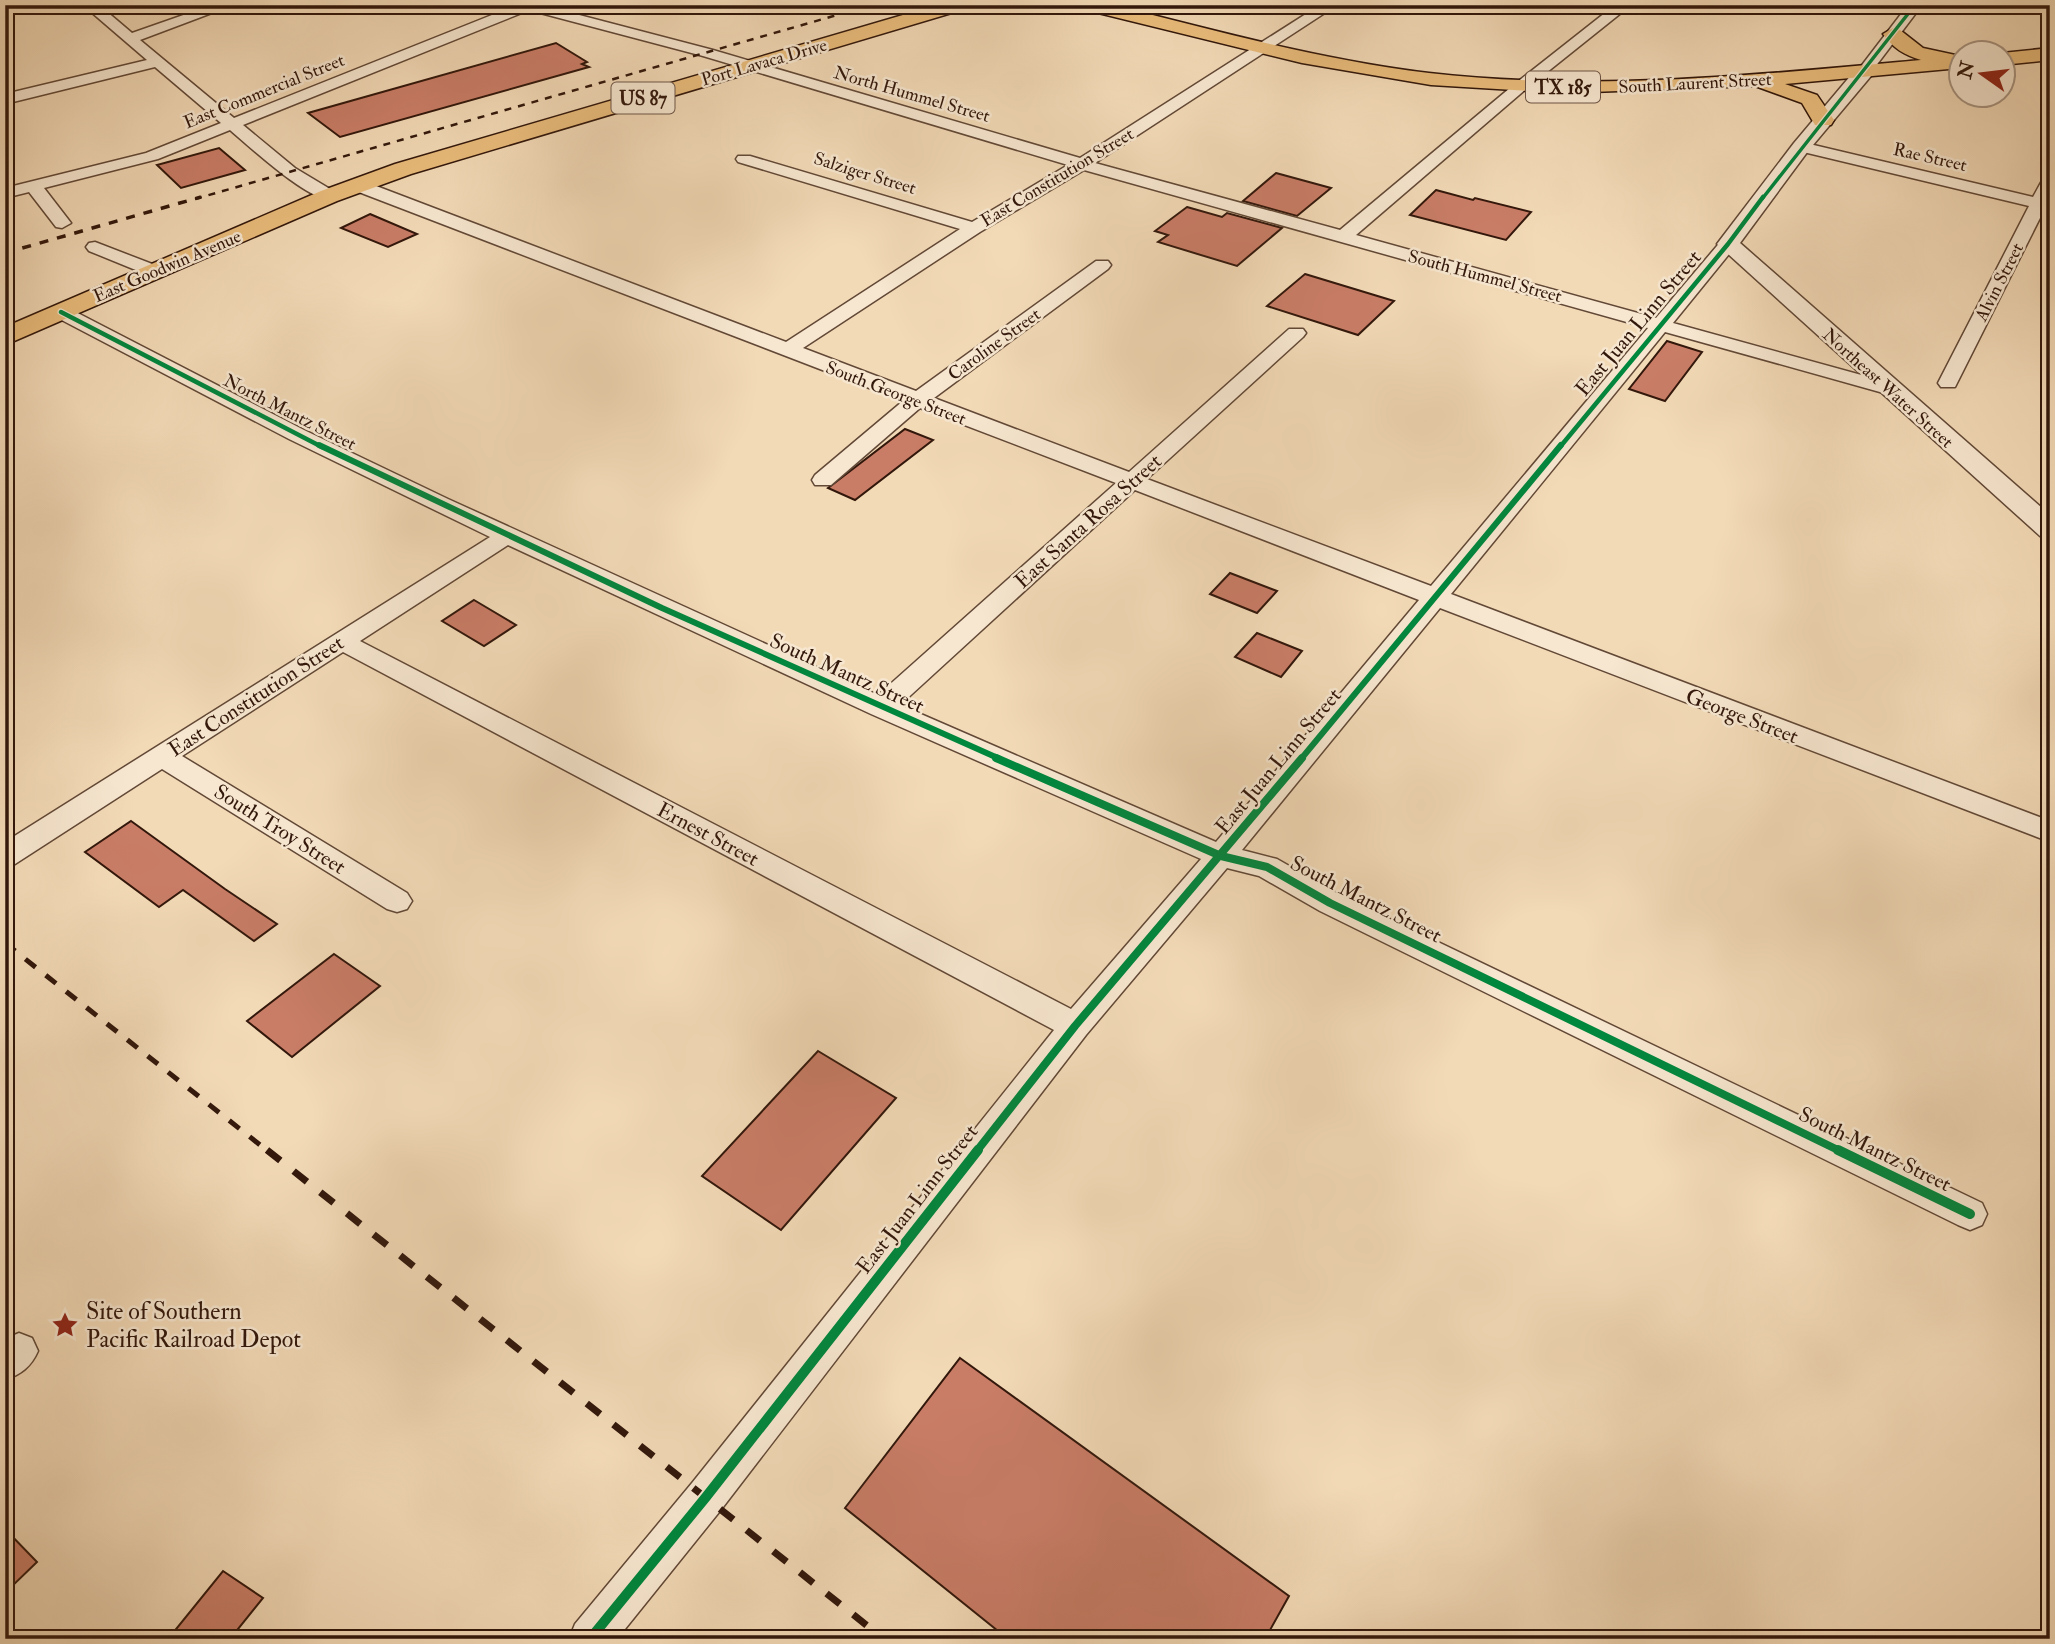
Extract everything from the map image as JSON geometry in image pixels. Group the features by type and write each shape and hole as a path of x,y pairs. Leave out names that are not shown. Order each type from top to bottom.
{"main road":[{"name":"Port Lavaca Drive","path":"330,196 491,141 958,5"},
{"name":"TX 185","path":"1089,5 1265,48"},
{"path":"1893,34 1903,47 1923,55 1946,59"},
{"name":"South Laurent Street","path":"1265,48 1359,68 1429,79 1521,86 1606,88 1864,72 1946,64"},
{"path":"2016,57 2050,54"},
{"path":"1749,80 1810,99 1823,120"},
{"name":"East Goodwin Avenue","path":"5,337 330,196"}],"street":[{"path":"90,5 289,172 330,196"},
{"path":"128,39 226,5"},
{"name":"East Constitution Street","path":"786,351 974,228 1082,163 1329,5"},
{"path":"1343,237 1521,86 1624,5"},
{"name":"East Juan Linn Street","path":"590,1639 706,1497 1075,1026 1435,599 1659,323 1727,244 1801,147 1916,5"},
{"name":"North Hummel Street","path":"529,6 1082,163"},
{"name":"East Commercial Street","path":"5,193 152,156 529,6"},
{"path":"5,99 158,62"},
{"name":"Rae Street","path":"1801,147 2045,205"},
{"name":"Salziger Street","path":"744,159 974,228"},
{"name":"South Hummel Street","path":"1082,163 1888,388"},
{"name":"Alvin Street","path":"1948,383 2045,205 2050,181"},
{"path":"33,186 62,223"},
{"name":"South George Street","path":"357,186 1435,599"},
{"name":"Northeast Water Street","path":"1727,244 2050,530"},
{"path":"94,247 153,271"},
{"name":"Caroline Street","path":"823,480 916,401 1102,265"},
{"name":"North Mantz Street","path":"61,312 327,449 507,536"},
{"name":"East Santa Rosa Street","path":"880,708 1296,333"},
{"name":"East Constitution Street","path":"5,856 507,536"},
{"name":"South Mantz Street","path":"507,536 880,708 1221,856 1267,867 1330,903 1970,1214"},
{"name":"George Street","path":"1435,599 2050,832"},
{"name":"Ernest Street","path":"341,641 1075,1026"},
{"name":"South Troy Street","path":"162,756 397,901"}],"building":[{"path":"556,43 587,62 582,64 589,67 340,137 308,113"},
{"path":"219,148 245,170 181,188 157,165"},
{"path":"1276,173 1331,188 1297,216 1243,201"},
{"path":"1436,190 1531,212 1506,240 1410,215"},
{"path":"1187,207 1222,217 1227,213 1282,228 1237,266 1158,242 1168,235 1155,231"},
{"path":"370,214 417,234 388,247 341,228"},
{"path":"1305,274 1394,301 1358,335 1267,306"},
{"path":"1667,341 1702,352 1665,401 1629,389"},
{"path":"905,429 933,440 855,500 828,488"},
{"path":"1230,573 1277,591 1257,613 1210,594"},
{"path":"474,600 516,625 484,646 442,621"},
{"path":"1257,633 1302,651 1281,677 1235,657"},
{"path":"131,821 277,924 254,941 183,890 159,907 85,852"},
{"path":"334,954 380,986 292,1057 247,1021"},
{"path":"818,1051 896,1098 781,1230 702,1176"},
{"path":"960,1358 1289,1596 1265,1639 1008,1639 845,1508"},
{"path":"5,1529 37,1562 5,1593"},
{"path":"223,1571 263,1598 230,1639 168,1639"}],"railway":[{"path":"195,199 872,5"},
{"path":"5,253 201,197"},
{"path":"5,943 269,1152"},
{"path":"267,1150 884,1639"}],"cycle path":[{"path":"590,1639 706,1497 1075,1026 1221,856 1728,244 1801,147 1915,5"},
{"path":"61,312 330,451 662,608 1221,856 1267,867 1330,903 1970,1214"}],"place":[{"name":"Site of Southern Pacific Railroad Depot","path":"65,1325"}]}
